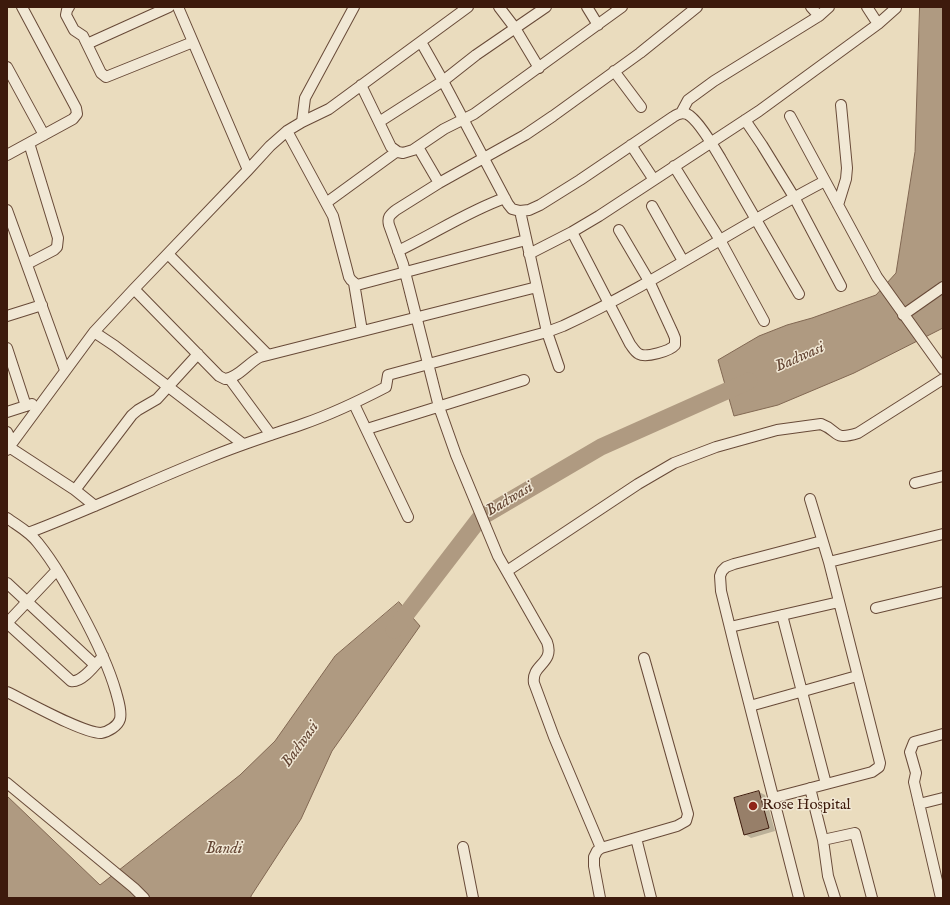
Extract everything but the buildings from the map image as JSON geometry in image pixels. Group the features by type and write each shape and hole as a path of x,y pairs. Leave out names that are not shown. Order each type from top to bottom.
{"street":[{"path":"7,155 73,119 77,114 22,7"},
{"path":"87,44 169,7"},
{"path":"178,7 248,170"},
{"path":"302,122 305,98 354,7"},
{"path":"95,506 8,440 20,432 94,332 270,146 287,131 329,109 468,7"},
{"path":"499,7 515,28 539,68"},
{"path":"379,122 443,82 476,55 546,7"},
{"path":"587,7 598,25"},
{"path":"326,203 396,152 408,152 418,147 444,129 464,120 485,107 622,7"},
{"path":"601,848 557,744 534,683 534,674 547,660 549,654 547,642 498,556 439,407 405,272 388,221 389,215 439,183 525,135 553,116 614,72 697,7"},
{"path":"811,7 818,16"},
{"path":"681,113 688,100 714,81 818,16 828,7"},
{"path":"867,7 878,24"},
{"path":"529,254 572,232 745,120 878,24 896,8"},
{"path":"66,10 74,30 83,36 101,73 106,77 193,42"},
{"path":"420,42 464,120 510,207 520,211 534,208 546,202 672,117 681,113 687,114 693,118 711,142 799,294"},
{"path":"7,67 44,135"},
{"path":"614,72 641,107"},
{"path":"361,85 389,144 398,152"},
{"path":"838,205 846,179 847,168 841,105"},
{"path":"790,116 877,276 943,368"},
{"path":"745,120 794,197 841,286"},
{"path":"287,131 336,224 349,277 354,283 362,331"},
{"path":"27,264 54,250 58,238 29,143"},
{"path":"631,146 654,180"},
{"path":"418,147 439,183"},
{"path":"674,166 720,240 764,321"},
{"path":"28,533 209,457 354,404 386,387 388,375 547,332 576,321 649,281 794,197 825,181"},
{"path":"398,251 429,236 479,208 505,198"},
{"path":"652,206 683,261"},
{"path":"7,210 65,370"},
{"path":"520,211 547,332 559,367"},
{"path":"572,232 610,302 630,344 638,353 646,355 669,350 675,346 675,338 649,281 619,230"},
{"path":"354,283 359,284 526,240"},
{"path":"168,254 268,355"},
{"path":"134,289 222,378 229,378 253,361 268,355 537,287"},
{"path":"902,312 943,288"},
{"path":"7,316 42,305"},
{"path":"94,332 243,444"},
{"path":"7,348 26,406"},
{"path":"75,490 132,415 154,401 198,354"},
{"path":"229,378 270,435"},
{"path":"507,571 638,484 674,463 716,447 777,430 821,424 840,437 858,433 943,379"},
{"path":"367,429 524,380"},
{"path":"7,412 43,400"},
{"path":"354,404 408,517"},
{"path":"915,483 943,476"},
{"path":"773,798 872,772 879,767 879,759 839,602 810,499"},
{"path":"7,518 37,541 57,570 94,636 103,656 111,676 120,713 120,719 117,724 106,732 97,732 72,724 7,692"},
{"path":"828,562 943,534"},
{"path":"799,898 730,627 720,583 720,576 726,567 734,564 822,541"},
{"path":"57,570 7,623 71,681 75,682 82,678 103,656"},
{"path":"7,583 95,665"},
{"path":"876,608 943,592"},
{"path":"730,627 839,602"},
{"path":"782,615 826,784"},
{"path":"600,898 594,866 594,857 597,851 601,848 677,826 686,821 688,814 644,658"},
{"path":"750,706 858,676"},
{"path":"941,898 914,782 916,773 910,752 914,742 943,734"},
{"path":"7,783 134,888 144,898"},
{"path":"810,788 823,840 828,876 835,898"},
{"path":"919,804 943,798"},
{"path":"823,840 855,833 872,898"},
{"path":"636,838 651,898"},
{"path":"463,847 473,898"}],"water":[{"path":"920,7 943,7 943,328 854,373 778,405 734,416 718,360 759,336 876,295 896,273 915,152"},
{"name":"Bandi","path":"399,602 420,626 332,751 301,819 251,898 7,898 7,796 100,885 240,775 275,741 335,656"}],"waterway":[{"name":"Badwasi","path":"394,630 480,518 601,447 749,381"}],"place":[{"name":"Rose Hospital","path":"753,806"}]}
